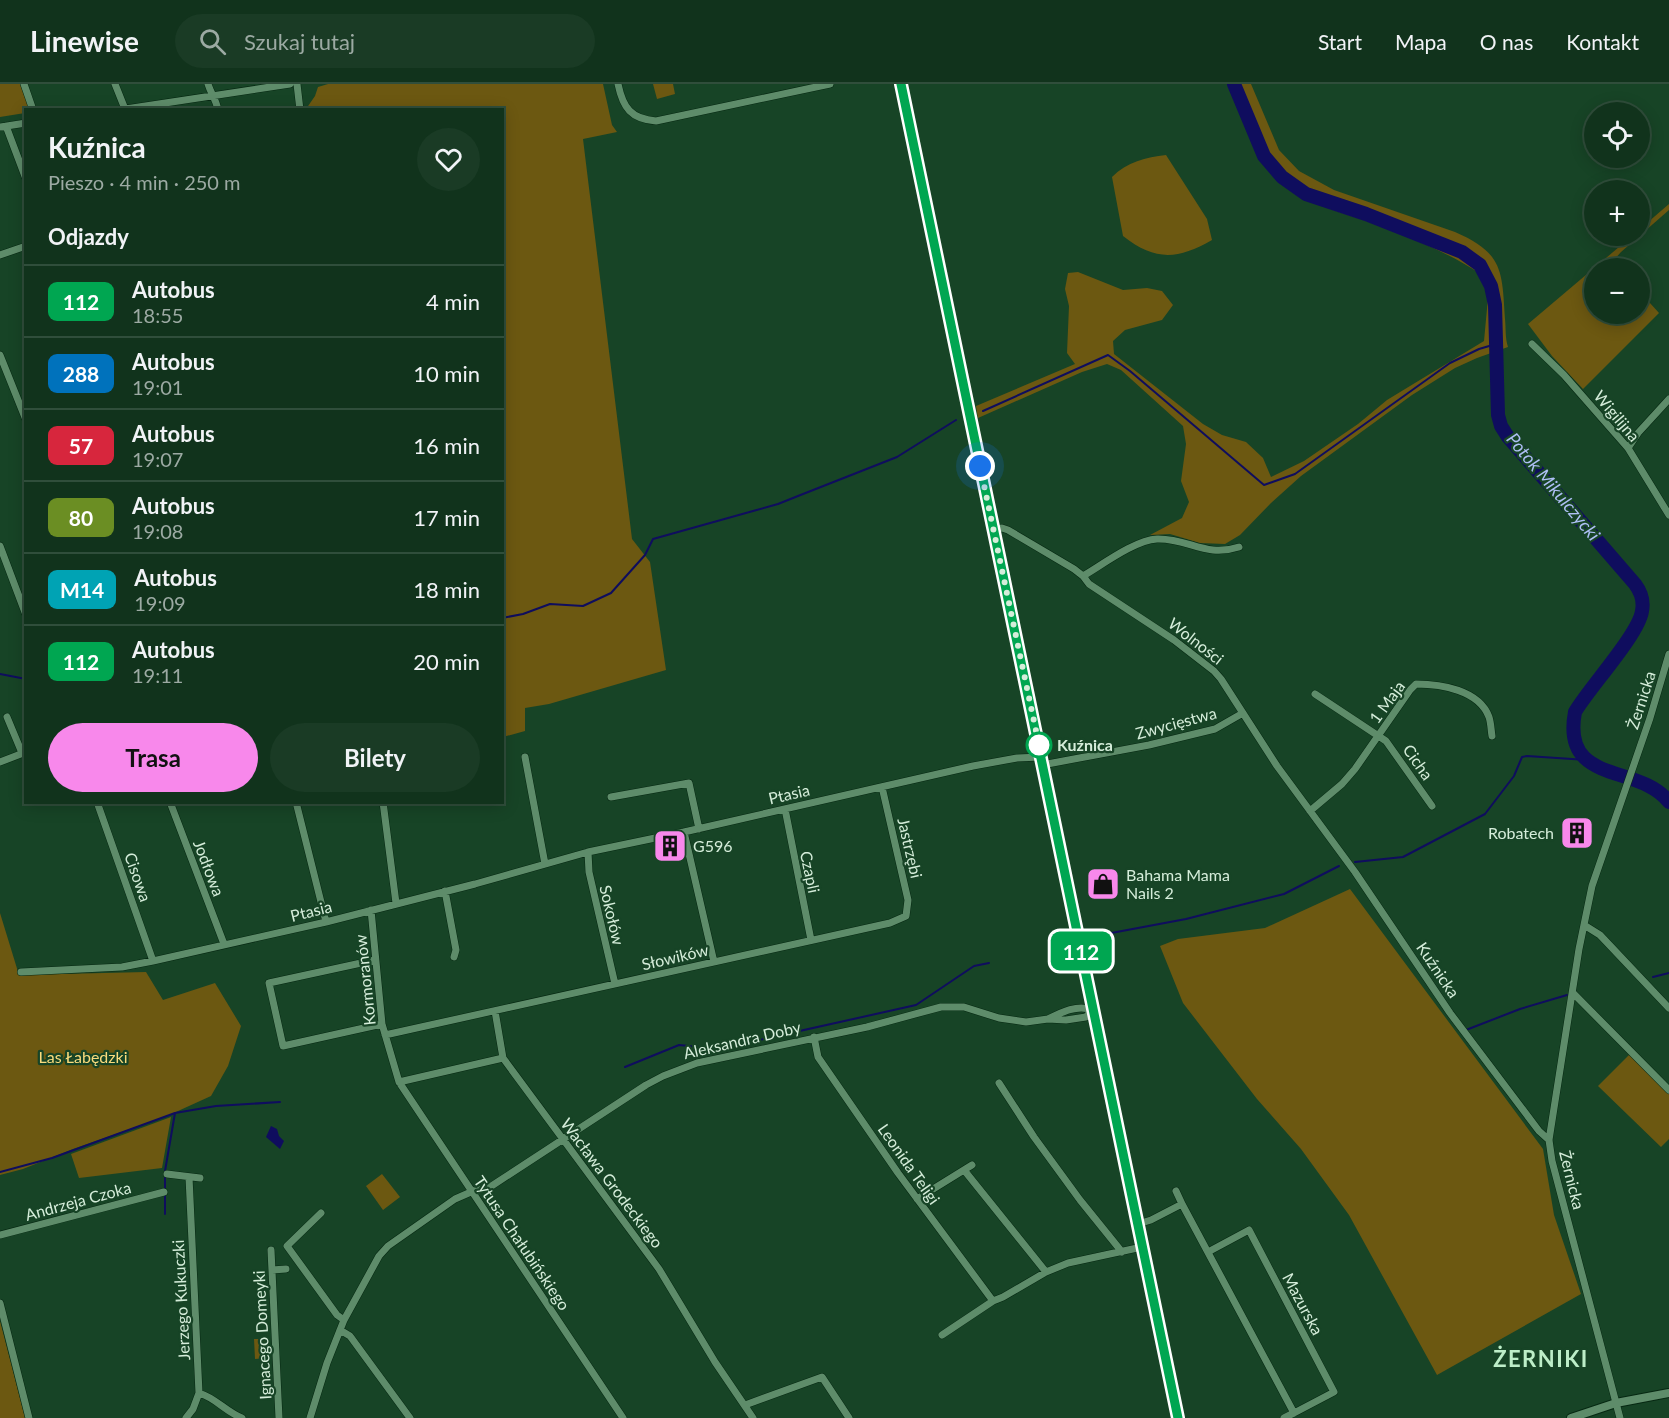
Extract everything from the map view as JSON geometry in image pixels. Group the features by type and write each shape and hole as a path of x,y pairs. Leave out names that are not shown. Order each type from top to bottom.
{"main road":[{"path":"901,84 1178,1418"}],"street":[{"path":"24,84 32,108"},
{"path":"116,84 122,108"},
{"path":"208,84 218,108"},
{"path":"141,108 290,84"},
{"path":"297,84 300,108"},
{"path":"618,84 626,107 644,120 656,121 830,84"},
{"path":"24,123 3,126 24,174"},
{"path":"0,255 24,247"},
{"name":"Wigilijna","path":"1533,344 1564,375 1628,448 1669,515"},
{"path":"0,355 24,415"},
{"path":"1628,448 1638,433 1669,399"},
{"name":"Wolności","path":"993,529 1008,530 1083,576 1089,584 1174,640 1214,671 1310,811"},
{"path":"1083,576 1142,542 1155,539 1171,540 1207,551 1227,551 1239,547"},
{"path":"0,546 24,610"},
{"name":"Żernicka","path":"1620,1418 1552,1161 1549,1140 1584,925 1600,860 1634,767 1669,654"},
{"name":"1 Maja","path":"1310,811 1342,784 1416,684 1431,684 1457,690 1471,697 1483,707 1489,718 1492,736"},
{"name":"Cicha","path":"1315,694 1386,741 1432,806"},
{"name":"Zwycięstwa","path":"1042,761 1149,745 1215,729 1243,713"},
{"path":"0,762 24,753 7,717"},
{"path":"525,758 546,864"},
{"name":"Ptasia","path":"21,972 122,967 153,961 326,922 588,852 1017,758 1042,761"},
{"path":"611,797 689,783 699,829"},
{"name":"Jastrzębi","path":"882,787 908,900 906,916"},
{"name":"Cisowa","path":"98,804 153,961"},
{"name":"Jodłowa","path":"171,804 224,944"},
{"path":"296,804 326,922"},
{"path":"383,804 396,903"},
{"name":"Czapli","path":"785,809 811,940"},
{"name":"Kuźnicka","path":"1310,811 1355,872 1456,1021 1537,1129 1549,1140"},
{"path":"684,832 714,962"},
{"name":"Sokołów","path":"588,852 589,872 615,984"},
{"path":"445,891 456,950 454,957"},
{"name":"Kormoranów","path":"371,910 382,1024 399,1082"},
{"name":"Słowików","path":"385,1035 890,923 906,916"},
{"path":"1584,925 1600,935 1669,1008"},
{"path":"375,960 269,983 283,1046 382,1024"},
{"path":"1572,993 1669,1090"},
{"name":"Aleksandra Doby","path":"471,1192 490,1187 646,1085 679,1069 708,1060 867,1027 941,1007 964,1007 1012,1021 1026,1022 1048,1019 1062,1012 1084,1007 1092,1010"},
{"path":"399,1082 503,1058 495,1011"},
{"name":"Leonida Teligi","path":"814,1037 818,1057 917,1199 993,1300"},
{"name":"Wacława Grodeckiego","path":"503,1058 659,1269 753,1418"},
{"name":"Tytusa Chałubińskiego","path":"399,1082 623,1418"},
{"path":"999,1083 1034,1137 1122,1252"},
{"path":"917,1199 972,1165"},
{"path":"964,1170 1046,1272"},
{"path":"167,1174 200,1178"},
{"name":"Jerzego Kukuczki","path":"189,1177 199,1393"},
{"path":"1176,1191 1294,1413"},
{"name":"Andrzeja Czoka","path":"0,1235 164,1192"},
{"path":"310,1418 344,1320 379,1257 388,1246 455,1199 471,1192"},
{"path":"1138,1224 1182,1204"},
{"path":"321,1213 287,1246 337,1315 344,1320"},
{"name":"Mazurska","path":"1208,1252 1249,1230 1334,1392 1284,1418"},
{"path":"942,1335 993,1300 1003,1297 1046,1272 1068,1263 1142,1247"},
{"name":"Ignacego Domeyki","path":"272,1250 279,1418"},
{"path":"272,1270 286,1269"},
{"path":"0,1303 29,1418"},
{"path":"340,1330 350,1336 410,1418"},
{"path":"745,1405 822,1377 849,1418"},
{"path":"186,1418 198,1401 199,1393 210,1396 235,1415 243,1418"},
{"path":"1571,1418 1616,1403 1669,1393"}],"green space":[{"path":"0,84 20,84 30,108 24,108 24,113 0,117"},
{"path":"328,84 603,84 612,125 617,132 583,139 632,539 650,562 666,670 549,704 525,708 525,731 504,737 504,108 307,108 318,87"},
{"path":"653,84 673,84 675,94 657,99"},
{"path":"1230,84 1251,84 1279,150 1299,171 1334,190 1455,232 1483,248 1497,265 1501,275 1508,347 1455,368 1412,395 1301,476 1240,535 1225,544 1200,543 1170,534 1150,535 1182,518 1189,502 1181,481 1186,444 1183,426 1121,370 1107,364 1082,372 978,418 976,406 1075,364 1067,353 1069,306 1065,289 1068,273 1078,272 1123,290 1147,288 1162,291 1173,305 1162,320 1125,330 1113,341 1114,354 1203,424 1222,435 1246,442 1263,458 1271,477 1304,461 1358,424 1387,400 1484,341 1488,298 1482,275 1457,260 1430,246 1375,224 1314,203 1287,187 1259,154 1245,125"},
{"path":"1166,155 1207,219 1212,240 1188,251 1166,255 1145,250 1123,236 1112,177 1137,161"},
{"path":"1669,204 1669,210 1650,226 1650,220"},
{"path":"1620,246 1628,246 1616,258 1606,258"},
{"path":"1584,276 1584,324 1648,324 1583,389 1552,356 1528,324"},
{"path":"1650,303 1659,313 1650,322"},
{"path":"1350,889 1543,1149 1554,1215 1581,1294 1437,1375 1349,1215 1301,1149 1257,1099 1183,1003 1160,946 1178,939 1265,928"},
{"name":"Las Łabędzki","path":"0,913 19,975 146,972 163,1000 215,983 241,1026 228,1066 211,1096 167,1116 23,1169 0,1175"},
{"path":"1630,1054 1669,1092 1669,1139 1661,1147 1598,1086"},
{"path":"171,1117 162,1168 79,1178 71,1154"},
{"path":"382,1174 400,1197 383,1210 366,1186"},
{"path":"0,1321 25,1418 0,1418"},
{"path":"254,1339 266,1339 270,1343 270,1354 267,1358 255,1359"}],"shaded area":[{"path":"271,1126 277,1129 284,1141 280,1149 266,1137"}],"waterway":[{"name":"Potok Mikulczycki","path":"1234,84 1264,156 1282,177 1306,194 1366,214 1462,252 1480,265 1491,286 1495,305 1498,415 1501,426 1635,584 1642,600 1639,621 1632,633 1575,712 1574,736 1580,752 1591,763 1640,782 1656,790 1669,802"},
{"path":"983,411 1108,355 1264,485 1295,474 1450,363 1479,349 1496,344"},
{"path":"504,618 523,614 550,604 583,606 611,593 645,555 653,539 778,504 897,457 956,420"},
{"path":"0,674 24,679"},
{"path":"1355,862 1403,857 1485,814 1514,776 1522,757 1587,760"},
{"path":"1090,937 1186,919 1284,894 1339,866"},
{"path":"625,1067 679,1045 719,1049 916,1005 974,966 989,963"},
{"path":"1653,977 1669,973"},
{"path":"1466,1030 1520,1009 1567,995"},
{"path":"0,1172 52,1158 175,1113 216,1106 280,1102"},
{"path":"165,1214 165,1171 175,1113"}],"bus line":[{"name":"112","path":"901,84 1178,1418"}],"place":[{"name":"Kuźnica","path":"1039,745"},
{"name":"Robatech","path":"1577,833"},
{"name":"G596","path":"670,846"},
{"name":"Bahama Mama Nails 2","path":"1103,884"}],"district":[{"name":"ŻERNIKI","path":"1541,1359"}],"route":[{"path":"980,466 1039,745"}]}
